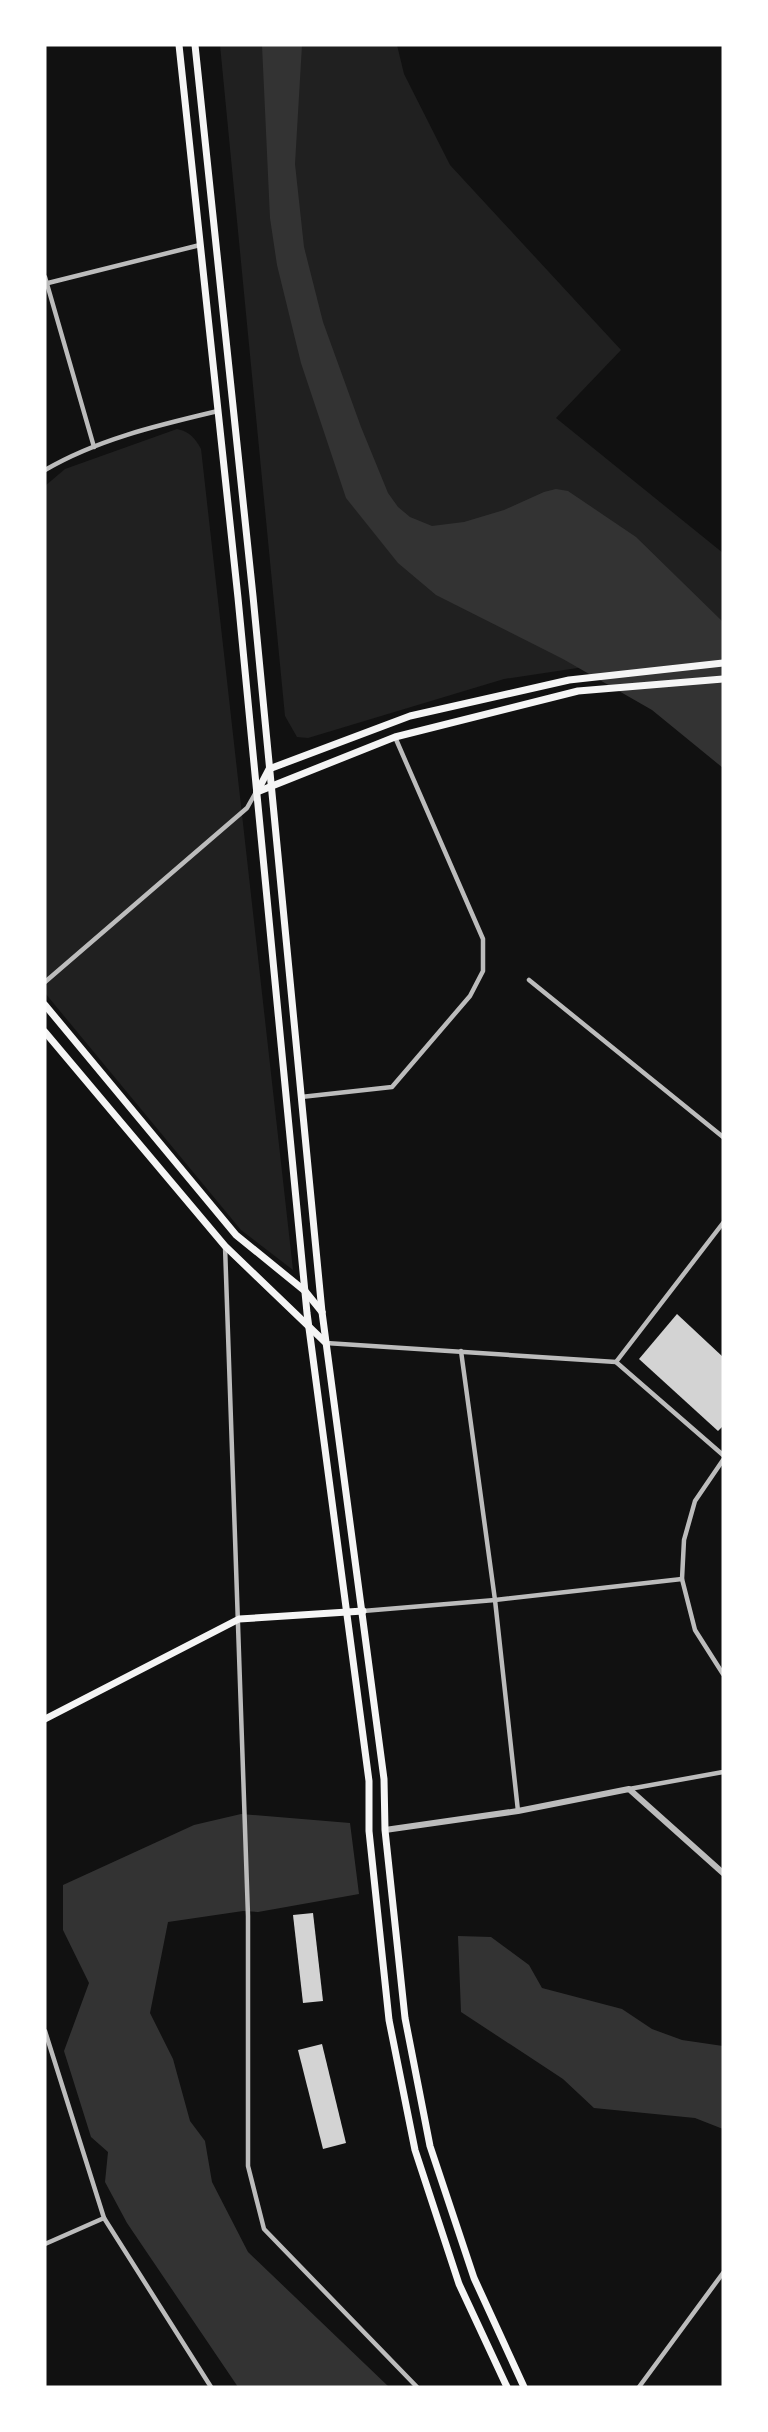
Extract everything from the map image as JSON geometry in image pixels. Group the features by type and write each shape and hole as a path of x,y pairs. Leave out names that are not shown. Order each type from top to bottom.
{"main road":[{"path":"179,45 257,792 304,1291 369,1781 369,1831 389,2020 415,2150 459,2284 507,2387"},
{"path":"195,45 322,1312 384,1779 385,1830 405,2018 430,2146 474,2278 524,2387"},
{"path":"257,792 269,769 411,716 569,680 723,663"},
{"path":"257,792 394,737 578,691 723,679"},
{"path":"45,1005 236,1235 304,1291 322,1312"},
{"path":"45,1032 225,1246 326,1343"},
{"path":"45,1719 239,1619 363,1611"}],"street":[{"path":"48,283 201,245"},
{"path":"45,277 94,447"},
{"path":"45,470 94,447 140,430 218,411"},
{"path":"301,1097 392,1087 470,996 483,971 483,939 394,737"},
{"path":"45,982 247,808 257,792"},
{"path":"529,980 723,1137"},
{"path":"616,1362 723,1224"},
{"path":"225,1246 248,1916 248,2166 264,2229 417,2387"},
{"path":"326,1343 616,1362 723,1455"},
{"path":"461,1351 495,1600 518,1812"},
{"path":"723,1460 695,1501 684,1540 682,1579 695,1630 723,1674"},
{"path":"363,1611 495,1600 682,1579"},
{"path":"385,1830 518,1812 723,1772"},
{"path":"629,1789 723,1873"},
{"path":"45,2031 104,2218 211,2387"},
{"path":"45,2244 104,2218"},
{"path":"639,2387 723,2273"}],"shaded area":[{"path":"220,45 397,45 404,74 450,165 621,350 556,418 723,553 723,646 504,679 308,738 297,737 285,716"},
{"path":"262,45 302,45 295,164 304,247 323,322 388,493 398,507 410,517 432,526 464,522 504,510 544,492 556,489 568,491 636,537 723,622 723,768 652,710 563,659 436,595 398,563 346,498 301,363 277,265 270,218"},
{"path":"177,429 192,436 201,449 293,1270 241,1230 45,993 45,486 65,469"},
{"path":"241,1814 350,1823 359,1894 258,1912 243,1911 168,1922 150,2013 173,2059 190,2121 205,2141 212,2182 248,2252 389,2387 238,2387 127,2223 105,2182 108,2152 91,2137 64,2051 89,1983 63,1930 63,1885 194,1825"},
{"path":"458,1936 491,1937 529,1965 542,1988 622,2009 652,2029 682,2040 723,2046 723,2129 695,2118 594,2108 563,2079 461,2012"}],"building":[{"path":"677,1314 723,1357 723,1426 718,1431 639,1359"},
{"path":"313,1913 323,2001 303,2003 293,1915"},
{"path":"322,2044 346,2143 323,2149 298,2050"}]}
